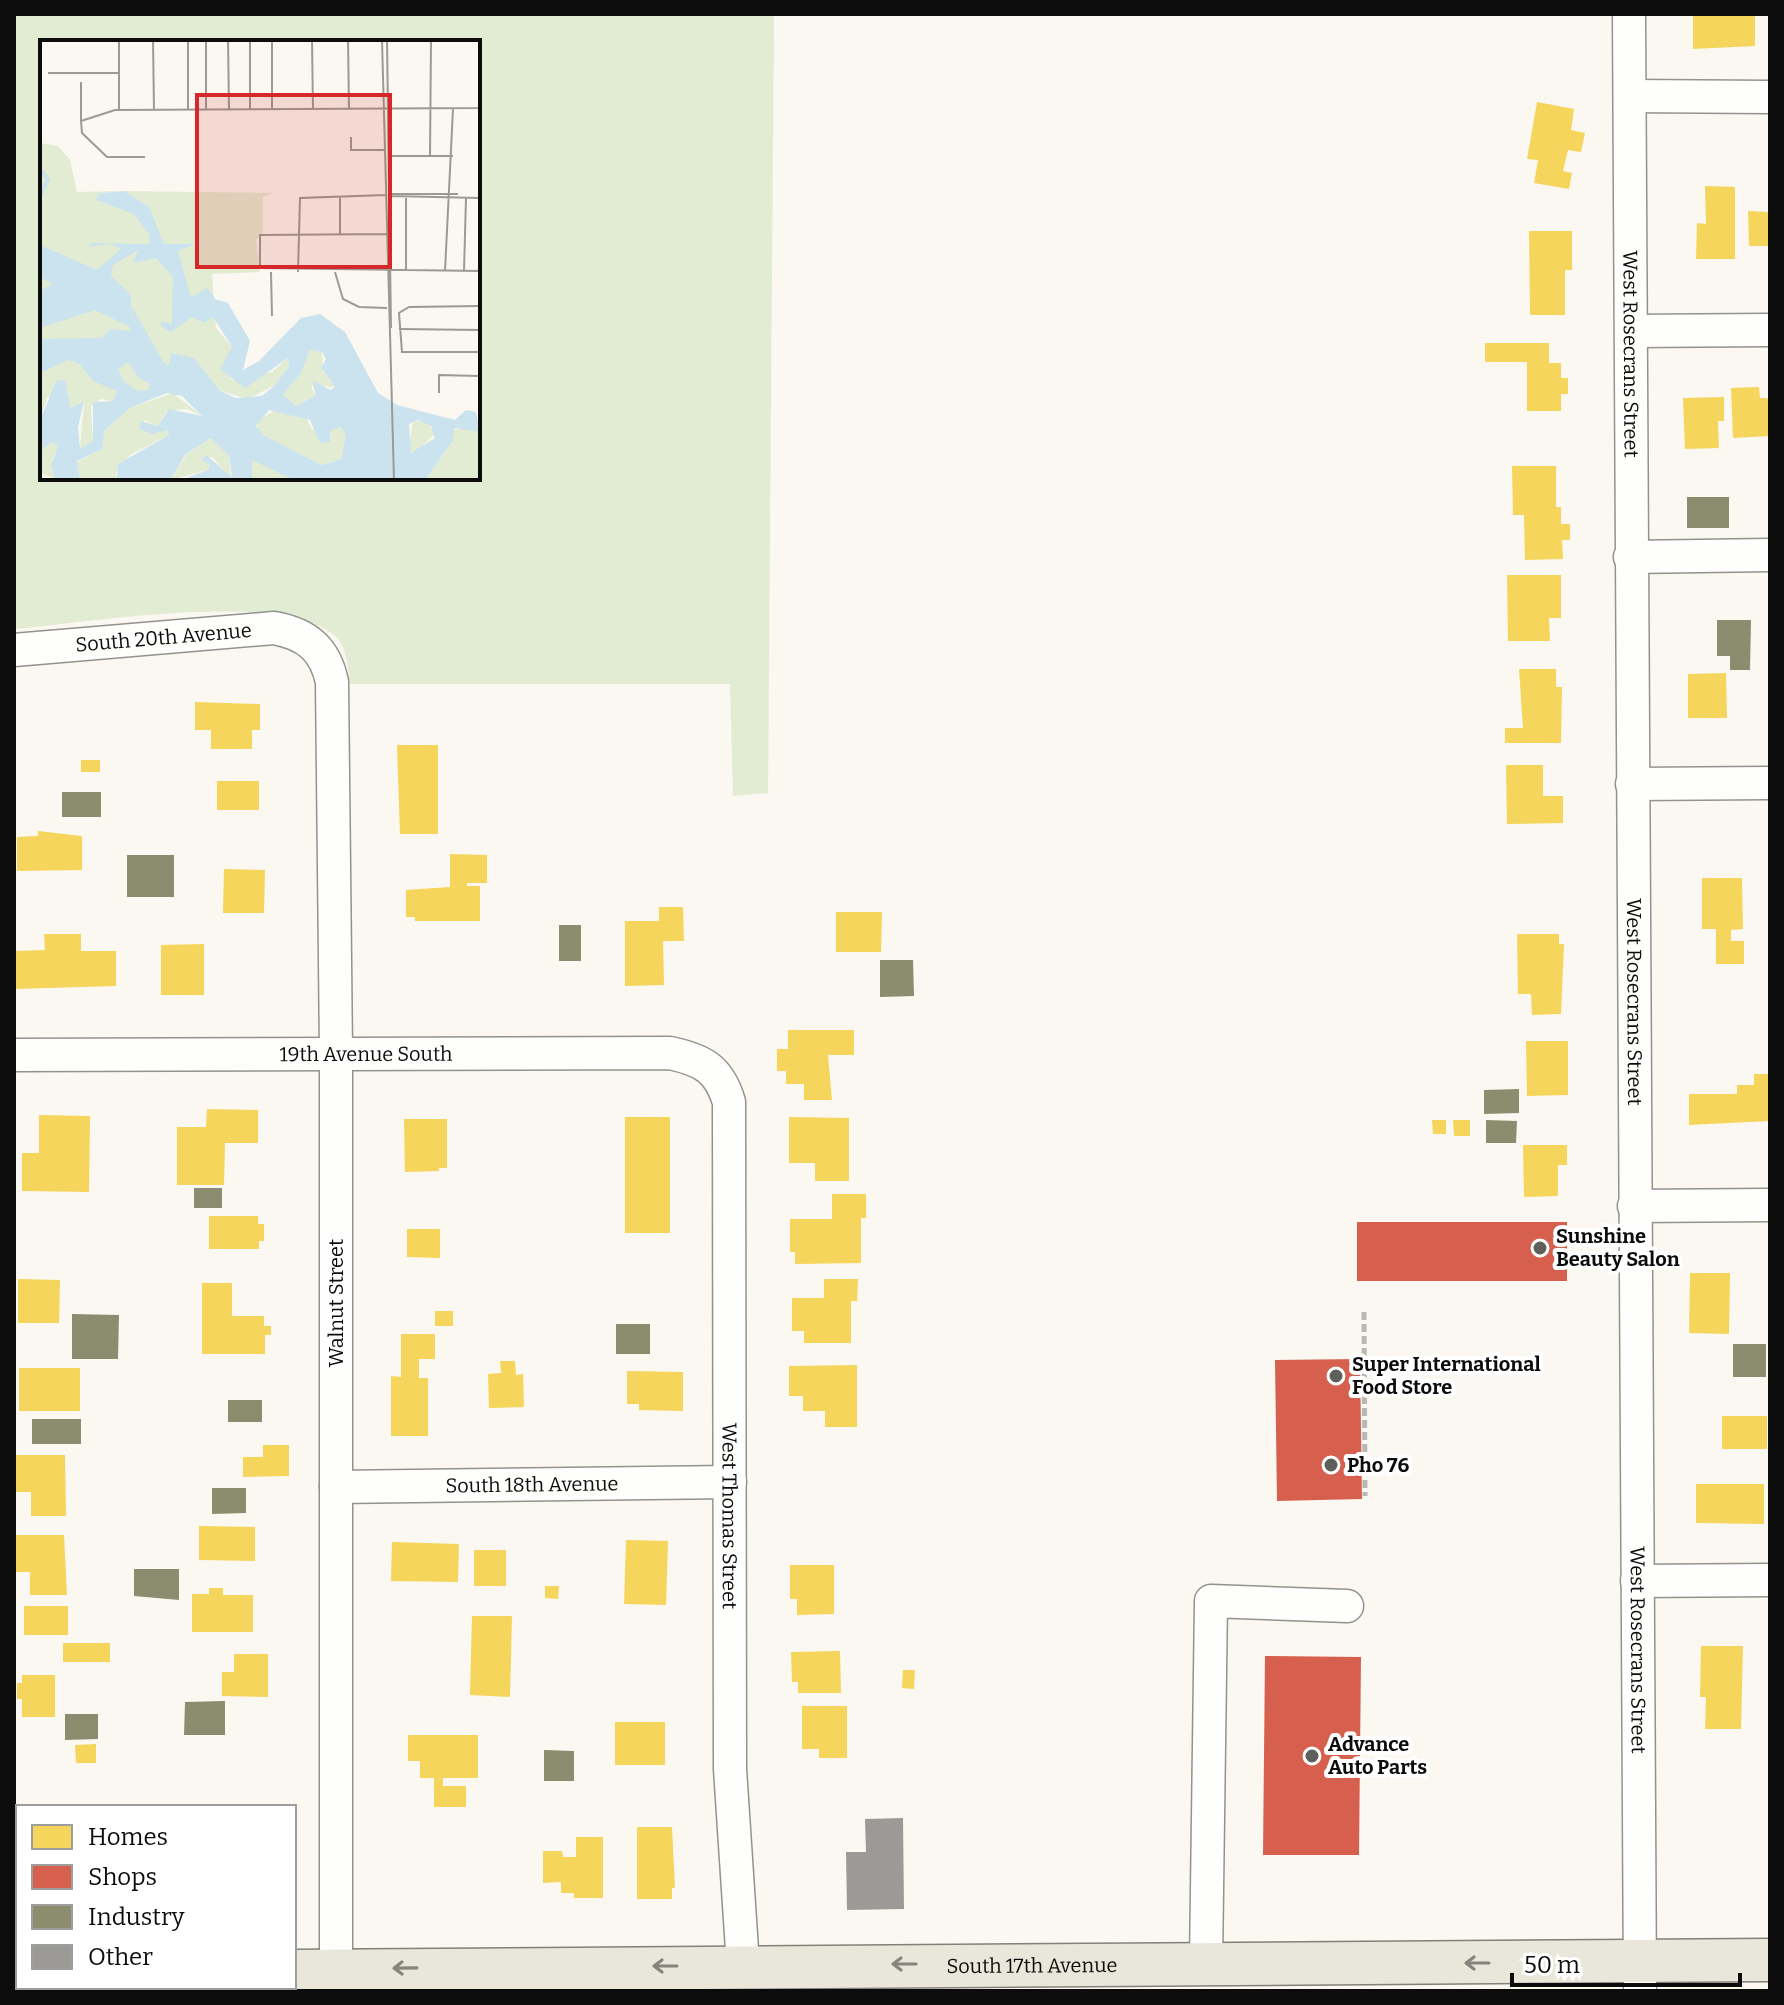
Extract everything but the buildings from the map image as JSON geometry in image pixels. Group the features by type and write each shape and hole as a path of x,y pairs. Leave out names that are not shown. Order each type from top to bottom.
{"main road":[{"name":"South 17th Avenue","path":"296,1971 742,1982 1206,1962 1639,1977 1770,1960"}],"street":[{"name":"West Rosecrans Street","path":"1629,14 1639,1977"},
{"path":"1630,96 1770,97"},
{"path":"1632,331 1770,330"},
{"path":"1630,557 1770,555"},
{"name":"South 20th Avenue","path":"14,650 274,628 291,631 312,643"},
{"name":"Walnut Street","path":"312,643 328,662 332,682 336,1053 336,1970"},
{"path":"1632,784 1770,783"},
{"name":"19th Avenue South","path":"14,1055 670,1053 697,1059 713,1069"},
{"name":"West Thomas Street","path":"713,1069 723,1084 729,1102 730,1769 742,1982"},
{"path":"1634,1206 1770,1205"},
{"name":"South 18th Avenue","path":"336,1487 730,1482"},
{"path":"1637,1581 1770,1580"},
{"path":"1206,1962 1211,1601 1347,1606"}],"path":[{"path":"1364,1312 1365,1496"}],"green space":[{"path":"14,14 774,14 768,793 733,796 730,684 350,684 344,650 338,639 305,621 268,614 225,612 132,616 14,629"}],"place":[{"name":"Sunshine Beauty Salon","path":"1540,1248"},
{"name":"Super International Food Store","path":"1336,1376"},
{"name":"Pho 76","path":"1331,1465"},
{"name":"Advance Auto Parts","path":"1312,1756"}]}
